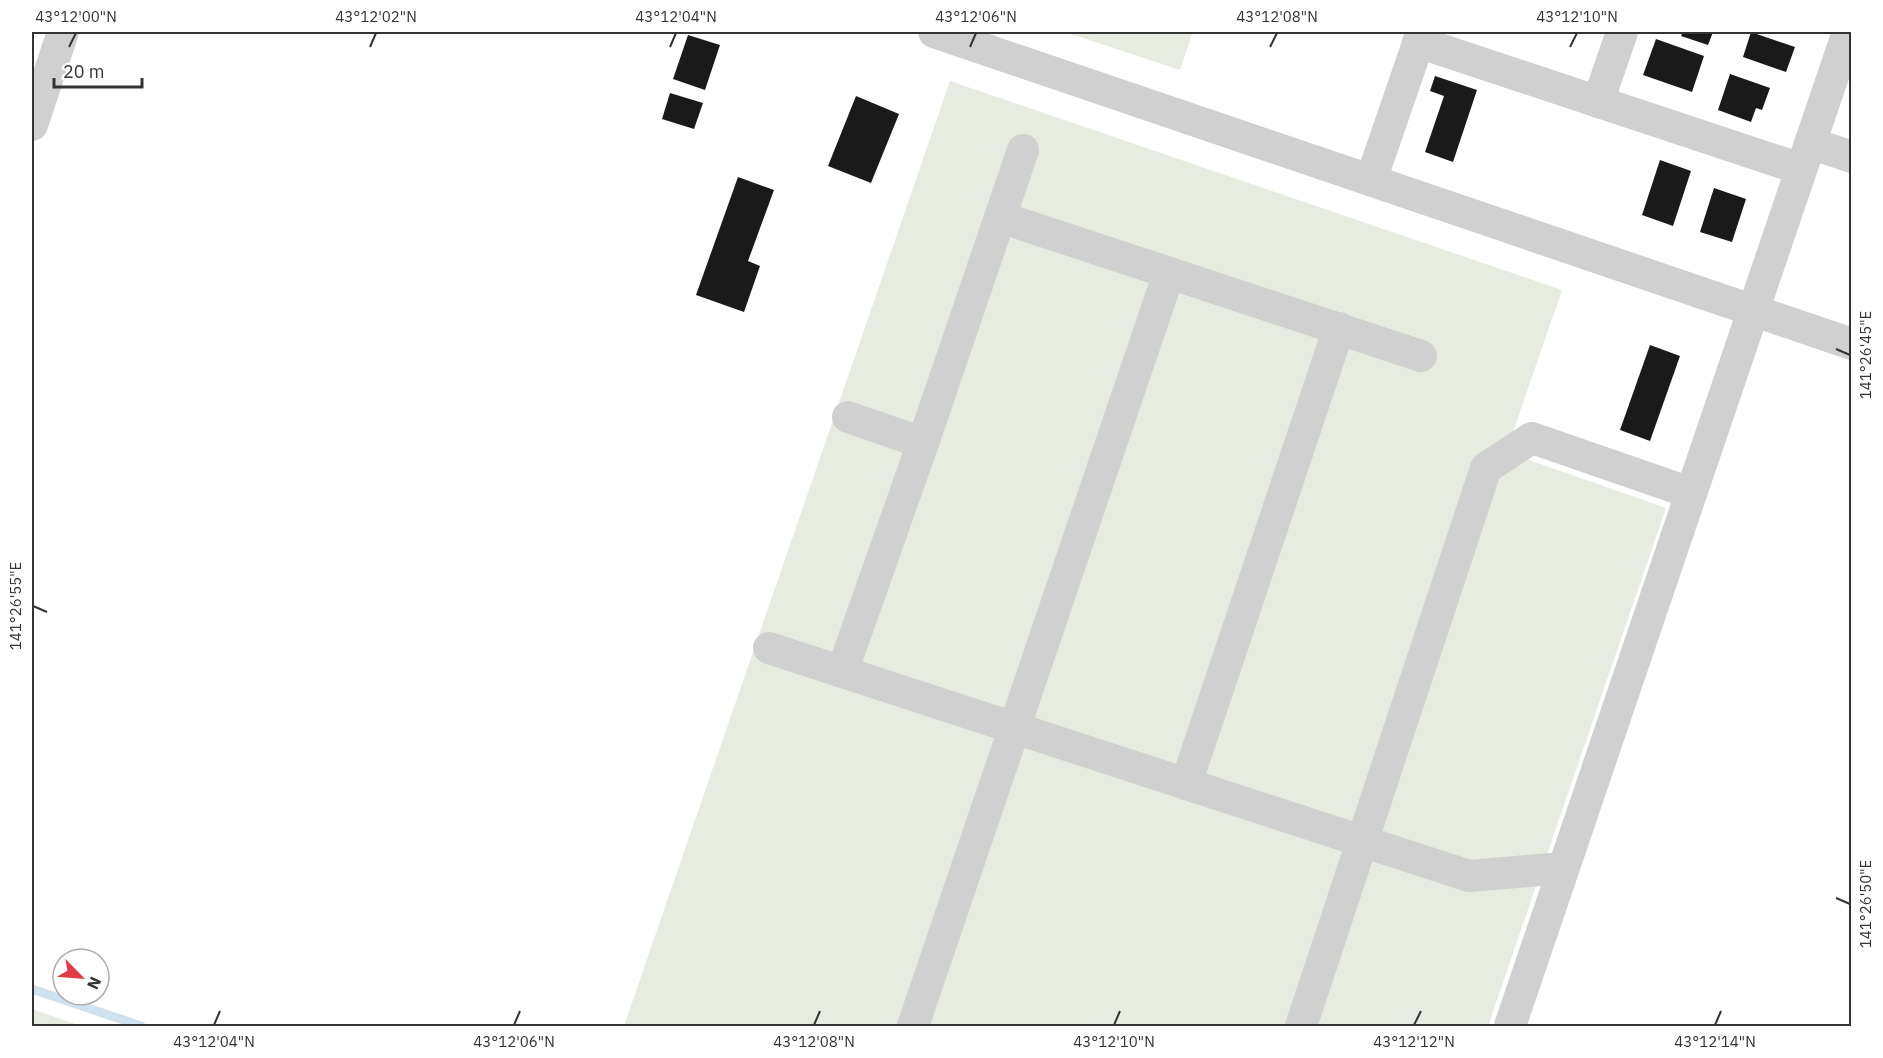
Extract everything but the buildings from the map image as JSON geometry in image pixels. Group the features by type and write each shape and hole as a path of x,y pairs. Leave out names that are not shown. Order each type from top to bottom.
{"street":[{"path":"32,124 63,32"},
{"path":"934,32 1851,344"},
{"path":"1598,102 1622,32"},
{"path":"1510,1026 1848,32"},
{"path":"1371,180 1420,37 1598,102 1805,156 1851,157"},
{"path":"842,672 1023,150"},
{"path":"1000,217 1421,356"},
{"path":"913,1026 1169,273"},
{"path":"1186,784 1339,328"},
{"path":"848,417 923,443"},
{"path":"1301,1026 1486,468 1532,438 1691,493"},
{"path":"768,648 1469,876 1563,868"}],"shaded area":[{"path":"1065,32 1193,32 1180,70"},
{"path":"950,81 1562,290 1506,452 1666,508 1488,1026 624,1026"},
{"path":"32,1009 81,1026 32,1026"}],"waterway":[{"path":"32,989 141,1026"}]}
